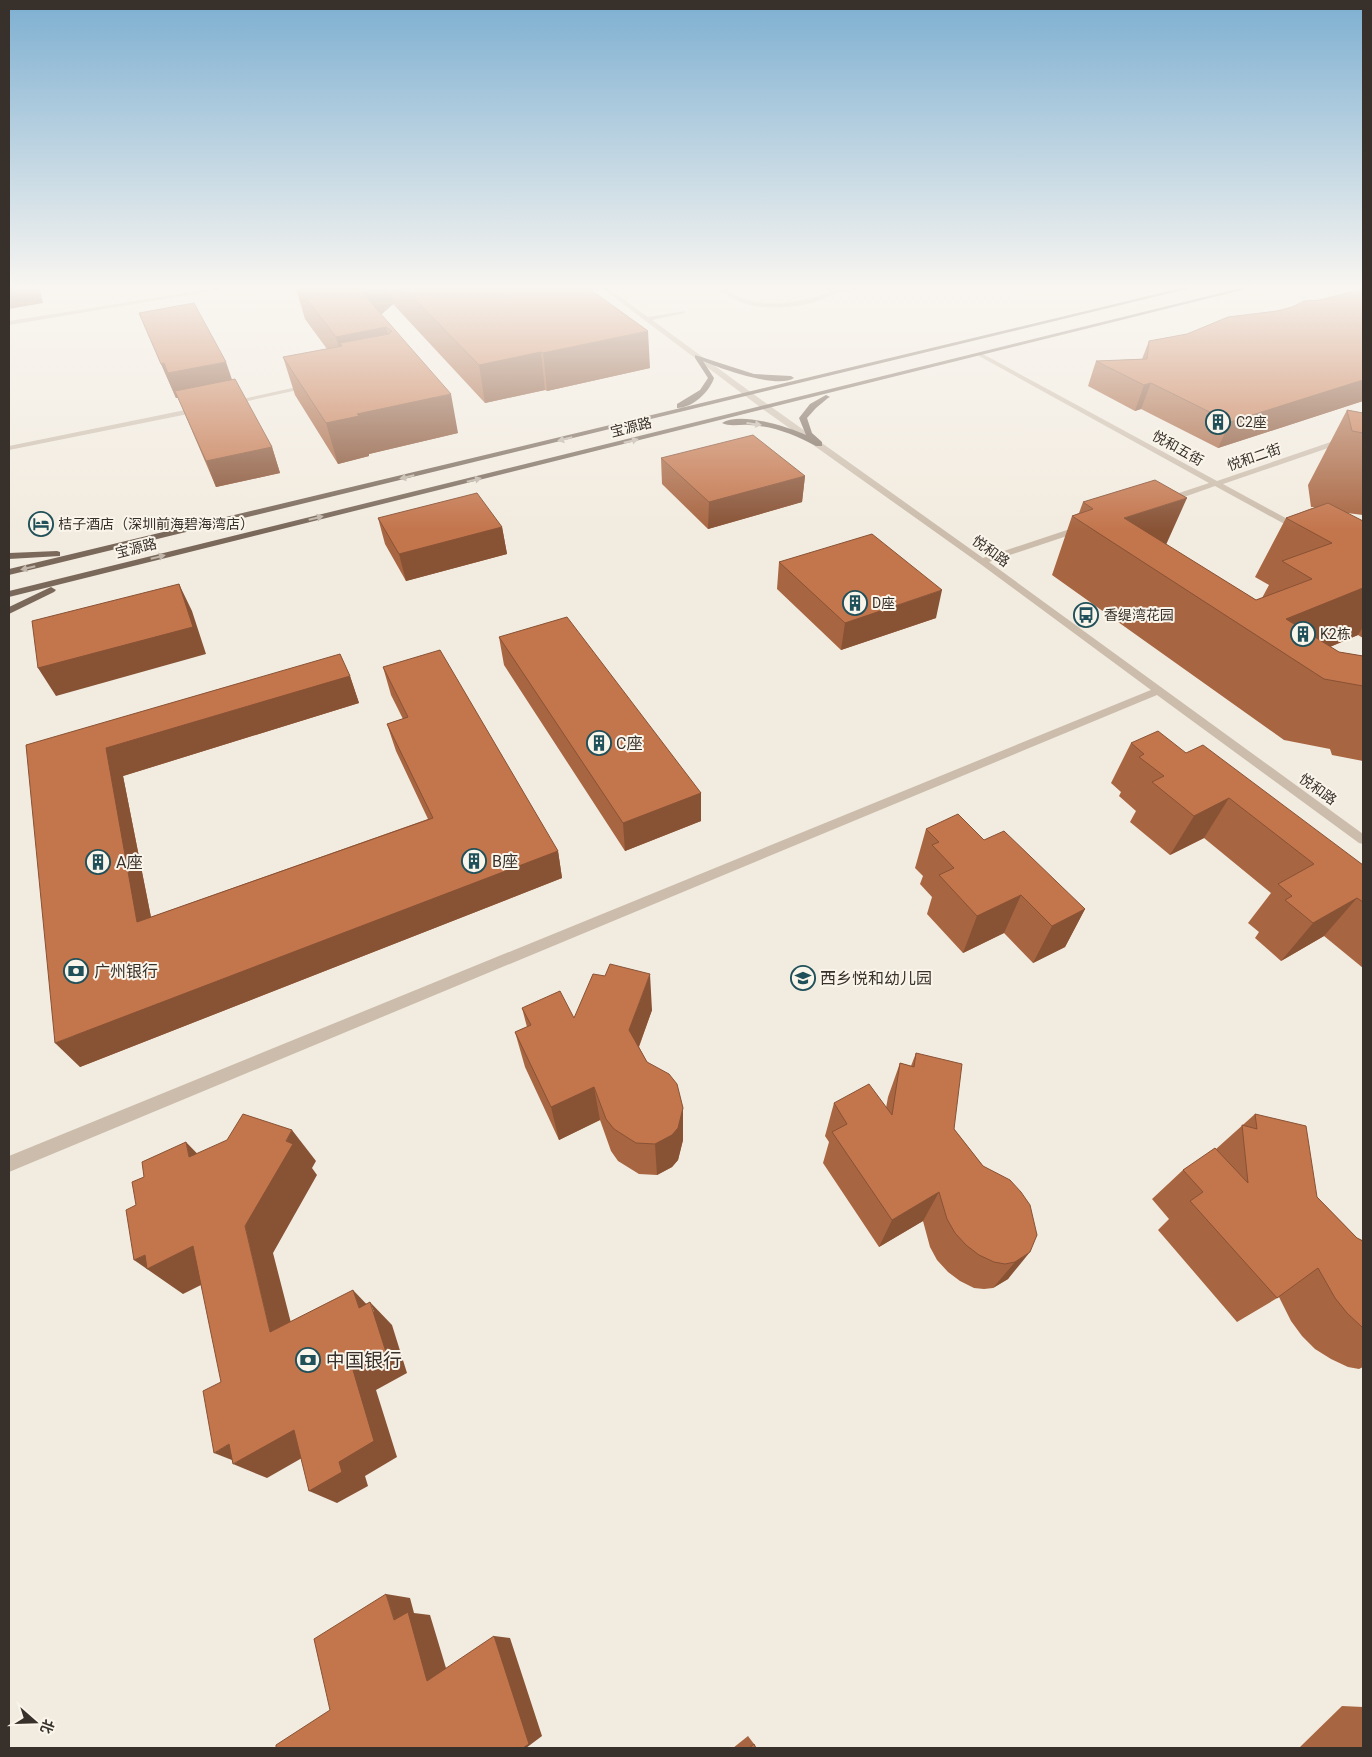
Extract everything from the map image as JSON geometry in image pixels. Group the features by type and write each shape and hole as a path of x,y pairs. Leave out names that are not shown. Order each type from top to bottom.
{"main road":[{"path":"649,418 686,402 703,392 709,385 711,378 704,367"},
{"path":"723,367 737,373 764,378 788,378 843,370"},
{"name":"宝源路","path":"9,572 856,367"},
{"name":"宝源路","path":"9,594 932,367"},
{"path":"819,444 809,434 805,425 804,418 808,410 827,396 850,387"},
{"path":"654,435 735,422 785,428 819,444"},
{"path":"9,556 57,554 118,546"},
{"path":"9,611 35,597 66,584 127,565"}],"street":[{"name":"悦和路","path":"712,367 982,561 1363,840"},
{"name":"悦和五街","path":"1003,367 1303,531"},
{"path":"221,404 318,384"},
{"path":"9,448 212,406"},
{"name":"悦和二街","path":"1160,502 1363,434"},
{"path":"982,561 1095,524"},
{"path":"9,1164 1159,690"}],"building":[{"path":"166,367 200,367 168,373"},
{"path":"290,367 427,367 451,394 357,414 359,416 326,423"},
{"path":"1108,367 1363,367 1363,380 1230,422 1151,383 1144,385"},
{"path":"235,379 272,447 206,461 175,391"},
{"path":"1347,410 1363,413 1363,433 1352,431"},
{"path":"753,435 805,476 709,502 661,458"},
{"path":"1155,480 1187,498 1124,518 1256,600 1312,579 1282,561 1332,543 1286,518 1328,503 1363,521 1363,588 1286,619 1339,652 1363,656 1363,686 1324,679 1072,516 1093,509 1083,502"},
{"path":"477,493 502,527 399,554 378,518"},
{"path":"872,534 942,590 845,623 779,562"},
{"path":"179,584 193,627 38,668 32,621"},
{"name":"C座","path":"567,617 701,793 623,823 499,637"},
{"path":"440,650 558,851 55,1043 26,745 340,654 350,676 106,748 137,922 433,818 387,724 408,717 383,667"},
{"path":"1158,731 1186,753 1203,745 1363,865 1363,902 1357,898 1313,923 1285,900 1292,896 1278,884 1314,864 1229,798 1194,816 1152,782 1164,776 1139,757 1144,754 1131,743"},
{"path":"958,814 984,840 1004,831 1085,909 1052,926 1021,895 977,916 939,875 954,868 932,845 939,842 926,829"},
{"path":"610,964 650,974 629,1030 647,1062 669,1074 677,1084 683,1108 678,1128 672,1135 655,1144 636,1143 614,1129 606,1119 594,1087 551,1107 515,1032 531,1025 522,1008 560,991 574,1018 593,974 605,976"},
{"path":"916,1053 962,1064 954,1129 983,1166 1010,1180 1030,1205 1037,1235 1030,1252 1015,1262 1005,1264 994,1262 979,1255 966,1245 955,1233 947,1219 939,1192 892,1220 832,1132 847,1124 834,1103 869,1084 892,1115 900,1063 914,1067"},
{"path":"243,1114 292,1130 286,1141 293,1144 245,1226 270,1332 353,1290 359,1308 370,1302 386,1352 353,1370 374,1441 339,1462 342,1472 309,1491 294,1430 233,1464 229,1444 214,1453 203,1391 221,1382 193,1246 147,1269 145,1255 134,1260 126,1210 136,1205 132,1182 144,1177 142,1162 186,1142 189,1157 227,1140"},
{"path":"1255,1114 1306,1126 1317,1197 1357,1238 1363,1241 1363,1328 1335,1298 1318,1268 1277,1298 1190,1201 1203,1192 1183,1170 1215,1148 1248,1183 1242,1125 1257,1129"},
{"path":"386,1594 394,1620 408,1612 427,1681 494,1636 529,1744 523,1748 276,1748 276,1745 330,1710 314,1639"}],"place":[{"name":"C2座","path":"1218,422"},
{"name":"桔子酒店（深圳前海碧海湾店）","path":"41,524"},
{"name":"D座","path":"855,603"},
{"name":"香缇湾花园","path":"1086,615"},
{"name":"K2栋","path":"1303,634"},
{"name":"C座","path":"599,743"},
{"name":"B座","path":"474,861"},
{"name":"A座","path":"98,862"},
{"name":"广州银行","path":"76,971"},
{"name":"西乡悦和幼儿园","path":"803,978"},
{"name":"中国银行","path":"308,1360"}]}
